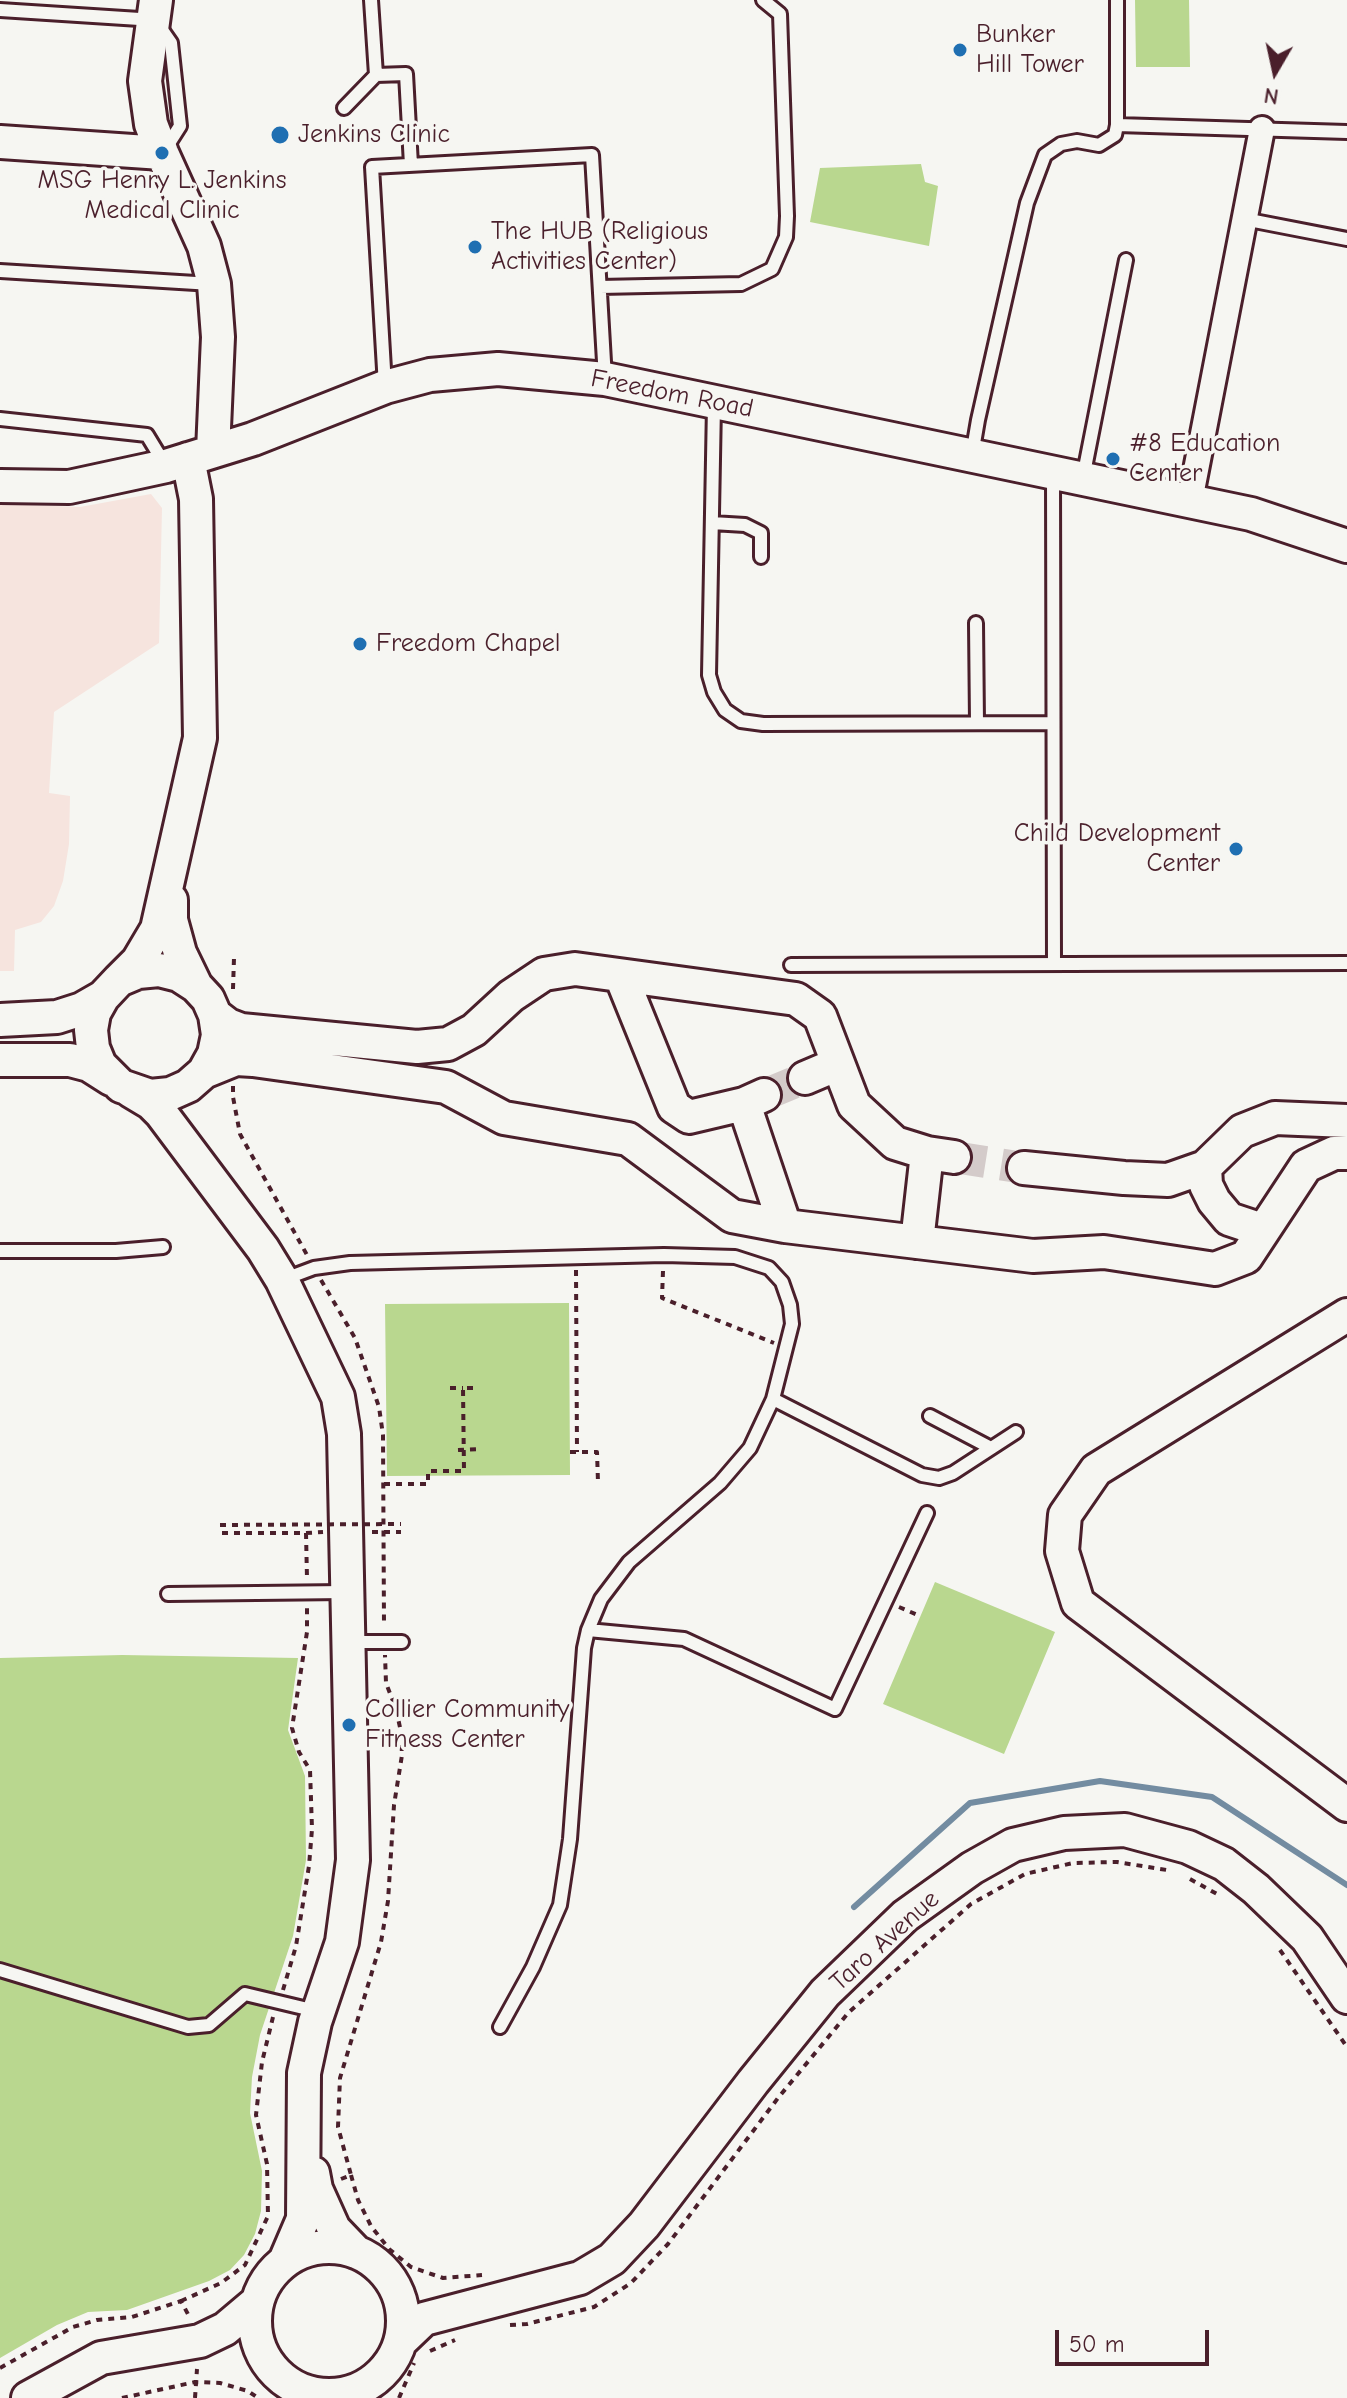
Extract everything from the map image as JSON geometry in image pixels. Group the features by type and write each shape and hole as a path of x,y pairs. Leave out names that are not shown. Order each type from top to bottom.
{"street":[{"path":"155,10 145,81 151,124 204,246 214,284 218,337 189,458 196,499 200,738 157,929 138,961 111,989 94,1013 91,1030 93,1048 100,1065 121,1085 150,1096 170,1094 236,1059 446,1087 504,1118 628,1139 732,1216 785,1226 1033,1256 1104,1252 1215,1269 1246,1257 1306,1166 1334,1153 1347,1153"},
{"path":"1190,501 1262,129"},
{"path":"0,142 162,153"},
{"name":"Freedom Road","path":"0,486 51,495 69,487 253,439 385,387 430,375 498,369 605,379 714,401 1251,514 1347,546"},
{"path":"170,877 171,920 180,953 196,986"},
{"path":"215,1015 228,1025 258,1032 417,1047 448,1044 474,1030 511,996 544,974 575,969 796,999 820,1016 854,1105 895,1143 940,1155 917,1242"},
{"path":"0,1020 57,1017 82,1009 138,972 159,970 179,975 196,986 208,999 215,1015 218,1035 214,1054 179,1105 179,1127 187,1150"},
{"path":"621,976 674,1107 689,1117 711,1114 754,1100 785,1226"},
{"path":"0,1060 70,1060 89,1065 151,1103 263,1249 282,1280 338,1397 347,1476 353,1860 342,1942 319,2012 304,2073 303,2219 285,2261 265,2283 257,2302 256,2336 266,2360 287,2390"},
{"path":"805,1078 838,1064"},
{"path":"1024,1168 1168,1180 1205,1167 1242,1131 1275,1118 1347,1121"},
{"path":"1205,1167 1206,1185 1229,1219 1262,1230"},
{"path":"1347,1315 1096,1470 1065,1515 1062,1551 1078,1603 1347,1805"},
{"name":"Taro Avenue","path":"525,2293 580,2278 612,2259 644,2225 825,1993 905,1916 972,1868 1013,1845 1064,1833 1125,1830 1200,1853 1224,1864 1245,1880 1307,1938 1347,1997"},
{"path":"305,2126 316,2189 324,2209 334,2229 356,2252"},
{"path":"285,2261 315,2248 340,2248 356,2252 376,2263 391,2280 402,2306 414,2352"},
{"path":"391,2280 416,2292 440,2296 525,2293"},
{"path":"414,2352 424,2319 483,2301 525,2293"},
{"path":"28,2398 101,2358 200,2341 225,2329 257,2302"},
{"path":"170,2347 222,2349 245,2355 287,2390 321,2395 340,2395 367,2385 383,2390 395,2356 414,2352"}],"lane":[{"path":"371,0 376,75"},
{"path":"600,287 741,284 772,269 786,237 782,69 780,14 763,0"},
{"path":"972,455 1027,203 1045,155 1061,144 1077,141 1099,145 1115,135 1117,0"},
{"path":"0,10 155,10"},
{"path":"344,108 376,75 406,74 411,165"},
{"path":"1117,125 1347,132"},
{"path":"385,387 372,167 592,155 605,379"},
{"path":"1244,219 1347,239"},
{"path":"1054,964 1053,723 1068,475 1126,260"},
{"path":"0,271 214,284"},
{"path":"714,401 709,675 714,692 725,710 741,721 763,724 1053,723"},
{"path":"0,419 147,435 189,458"},
{"path":"712,523 745,525 761,533 761,557"},
{"path":"976,623 977,723"},
{"path":"791,965 1347,963"},
{"path":"0,1251 116,1251 163,1247"},
{"path":"282,1280 314,1268 350,1263 664,1255 735,1257 769,1268 782,1282 790,1305 792,1324 773,1399 763,1424 744,1455 720,1483 629,1562 601,1599 588,1630 584,1648 570,1839 560,1905 533,1967 500,2027"},
{"path":"773,1399 922,1475 939,1478 953,1473 1016,1432"},
{"path":"930,1416 991,1448"},
{"path":"588,1630 684,1639 835,1709 927,1513"},
{"path":"168,1594 348,1592"},
{"path":"348,1642 402,1642"},
{"path":"0,1970 188,2027 209,2025 245,1994 319,2012"}],"path":[{"path":"664,1255 662,1298 787,1349"},
{"path":"575,1257 577,1452"},
{"path":"450,1388 477,1388"},
{"path":"384,1484 428,1487 428,1471 464,1471 460,1450 463,1388"},
{"path":"460,1450 481,1449"},
{"path":"570,1452 597,1452 598,1482"},
{"path":"220,1525 401,1524"},
{"path":"181,2301 221,2283 245,2265 268,2216 267,2164 256,2115 262,2062 296,1946 312,1829 310,1770 299,1752 292,1728 307,1632 306,1533 222,1533"},
{"path":"885,1601 920,1616"},
{"path":"501,2326 527,2324 594,2307 631,2283 668,2244 778,2098 849,2012 971,1904 1025,1874 1073,1863 1117,1862 1177,1872"},
{"path":"1188,1878 1224,1899"},
{"path":"1276,1946 1347,2047"},
{"path":"351,2175 358,2200 371,2226 389,2249 411,2267 443,2278 485,2274"},
{"path":"383,2390 414,2352 462,2337"},
{"path":"122,2398 195,2382 220,2383 248,2391 287,2390"}],"shaded area":[{"path":"151,494 162,508 159,643 54,712 49,793 70,796 69,844 63,881 54,906 41,922 15,930 14,971 0,971 0,504 80,507"}],"green space":[{"path":"1135,0 1189,0 1190,67 1136,67"},
{"path":"921,164 925,182 938,186 929,246 810,222 820,168"},
{"path":"569,1303 570,1475 387,1476 385,1304"},
{"path":"935,1582 1055,1632 1004,1754 883,1704"},
{"path":"122,1655 298,1658 288,1730 305,1776 306,1860 293,1936 260,2035 252,2077 250,2113 262,2171 261,2211 255,2234 244,2255 230,2270 209,2281 127,2310 88,2312 57,2325 0,2358 0,1658"}],"waterway":[{"path":"854,1907 970,1803 1100,1781 1212,1797 1347,1885"}],"tunnel":[{"path":"764,1095 805,1078"},
{"path":"954,1157 1024,1168"}],"place":[{"name":"Bunker Hill Tower","path":"960,50"},
{"name":"Jenkins Clinic","path":"280,135"},
{"name":"MSG Henry L. Jenkins Medical Clinic","path":"162,153"},
{"name":"The HUB (Religious Activities Center)","path":"475,247"},
{"name":"#8 Education Center","path":"1113,459"},
{"name":"Freedom Chapel","path":"360,644"},
{"name":"Child Development Center","path":"1236,849"},
{"name":"Collier Community Fitness Center","path":"349,1725"}]}
